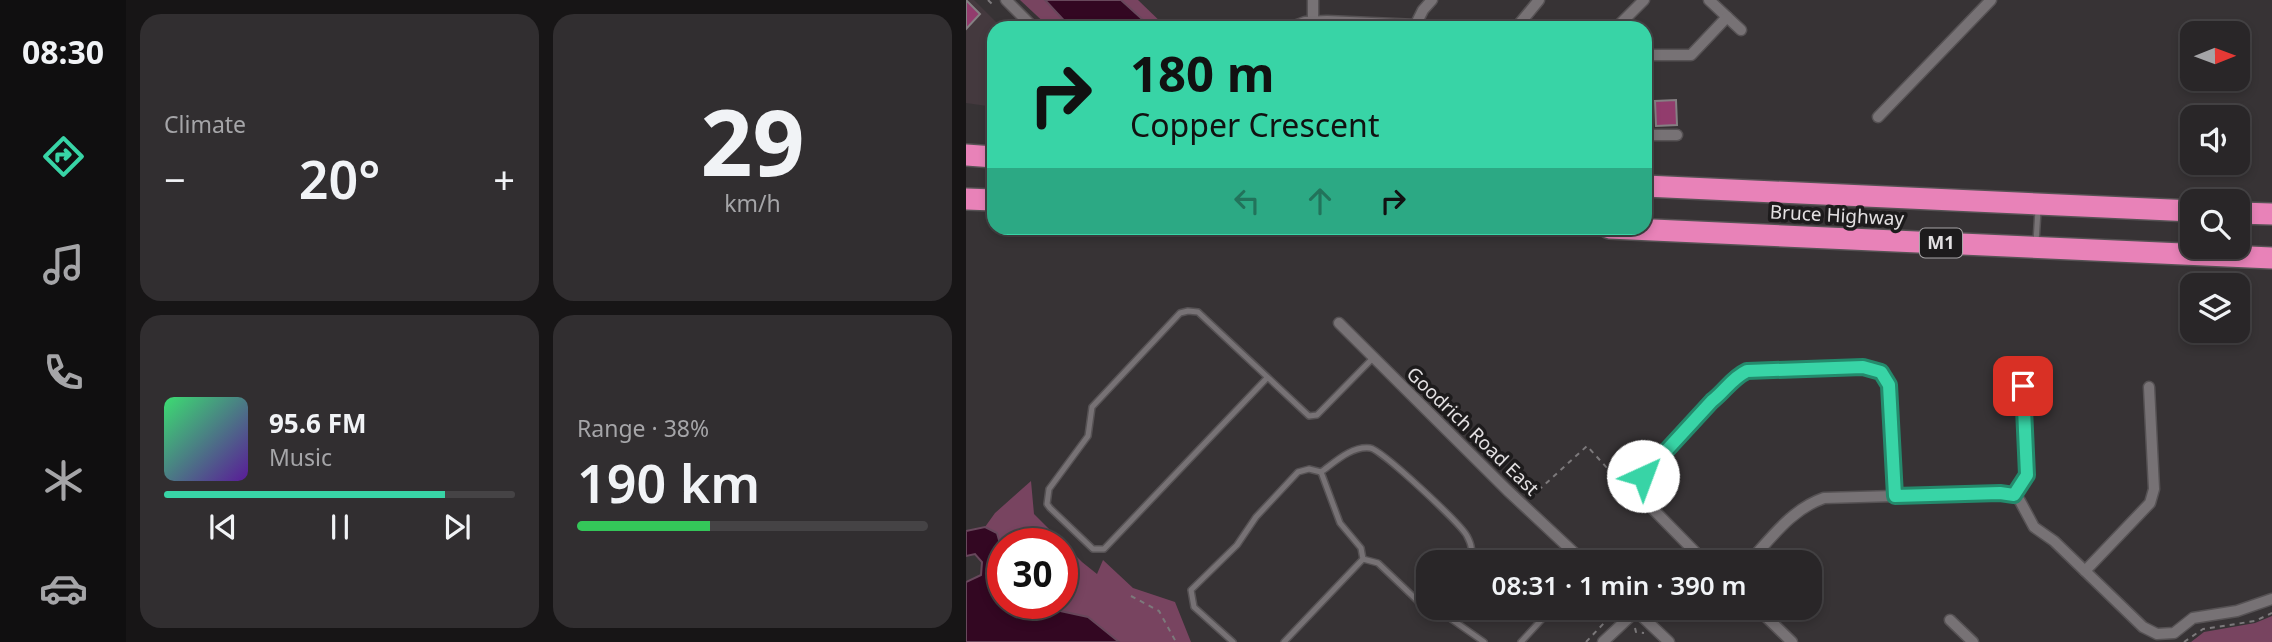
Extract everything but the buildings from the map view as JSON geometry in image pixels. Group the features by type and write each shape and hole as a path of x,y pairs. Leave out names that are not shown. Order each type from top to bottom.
{"highway":[{"path":"966,155 987,156"},
{"name":"Bruce Highway","path":"1652,186 2180,210"},
{"path":"966,199 987,200"},
{"path":"2250,213 2272,214"},
{"name":"Bruce Highway","path":"1652,230 2272,258"}],"street":[{"path":"1313,0 1313,21"},
{"path":"1418,21 1432,0"},
{"path":"1522,21 1539,0"},
{"path":"1623,21 1644,0"},
{"path":"1709,0 1741,30"},
{"path":"1878,117 1991,0"},
{"path":"1000,1 1025,21"},
{"path":"1652,55 1691,55 1727,17"},
{"path":"1652,135 1676,135"},
{"name":"Goodrich Road East","path":"1339,323 1571,550"},
{"path":"1693,550 1643,499 1639,487 1643,476 1712,401 1726,390 1734,377 1747,371 1863,367 1881,372 1889,385 1895,496"},
{"path":"2014,495 2027,475 2023,386"},
{"path":"2085,572 2150,503 2154,489 2149,387"},
{"path":"1760,550 1794,513 1824,498 2000,493 2014,495 2020,500 2034,527 2053,541 2156,638 2174,632 2193,618 2237,611 2272,599"},
{"path":"1603,642 1624,620"},
{"path":"1646,620 1669,642"},
{"path":"1769,620 1792,642"},
{"path":"1950,620 1973,642"}],"lane":[{"path":"2036,247 2038,204"},
{"path":"1267,378 1104,549 1093,549 1050,509 1049,489 1088,436 1092,407 1181,313 1188,310 1198,312 1267,378 1303,413 1313,416 1373,358"},
{"path":"1321,472 1351,450 1371,448 1387,457 1466,534 1473,550"},
{"path":"1233,642 1194,607 1191,590 1237,545 1256,517 1298,472 1309,469 1321,472"},
{"path":"1321,472 1340,523 1361,548 1363,559"},
{"path":"1363,559 1378,563 1416,599"},
{"path":"1284,642 1363,559"},
{"path":"1454,620 1484,642"},
{"path":"1521,642 1541,620"}],"path":[{"path":"988,0 992,4 1000,1"},
{"path":"1523,504 1587,446 1632,495"},
{"path":"1131,596 1159,611 1176,642"},
{"path":"2184,642 2203,629 2255,621 2272,613"}],"shaded area":[{"path":"966,0 974,0 995,21 987,21 987,106 966,103"},
{"path":"1020,0 1045,0 1064,21 1042,21"},
{"path":"1045,0 1121,0 1144,21 1064,21"},
{"path":"1121,0 1138,0 1160,21 1144,21"},
{"path":"1031,481 1034,514 1048,528 985,527 995,513"},
{"path":"987,528 987,619 1078,619 1078,615 1088,617 1119,642 966,642 966,582 981,575 982,562 975,554 966,556 966,531"},
{"path":"1078,558 1097,574 1103,560 1133,588 1175,602 1191,642 1119,642 1088,617 1078,615"},
{"path":"2272,616 2272,642 2191,642 2204,632 2255,623"}],"route":[{"path":"1643,476 1712,401 1726,390 1734,377 1747,371 1863,367 1881,372 1889,385 1895,496 2000,493 2014,495 2027,475 2023,386"}]}
